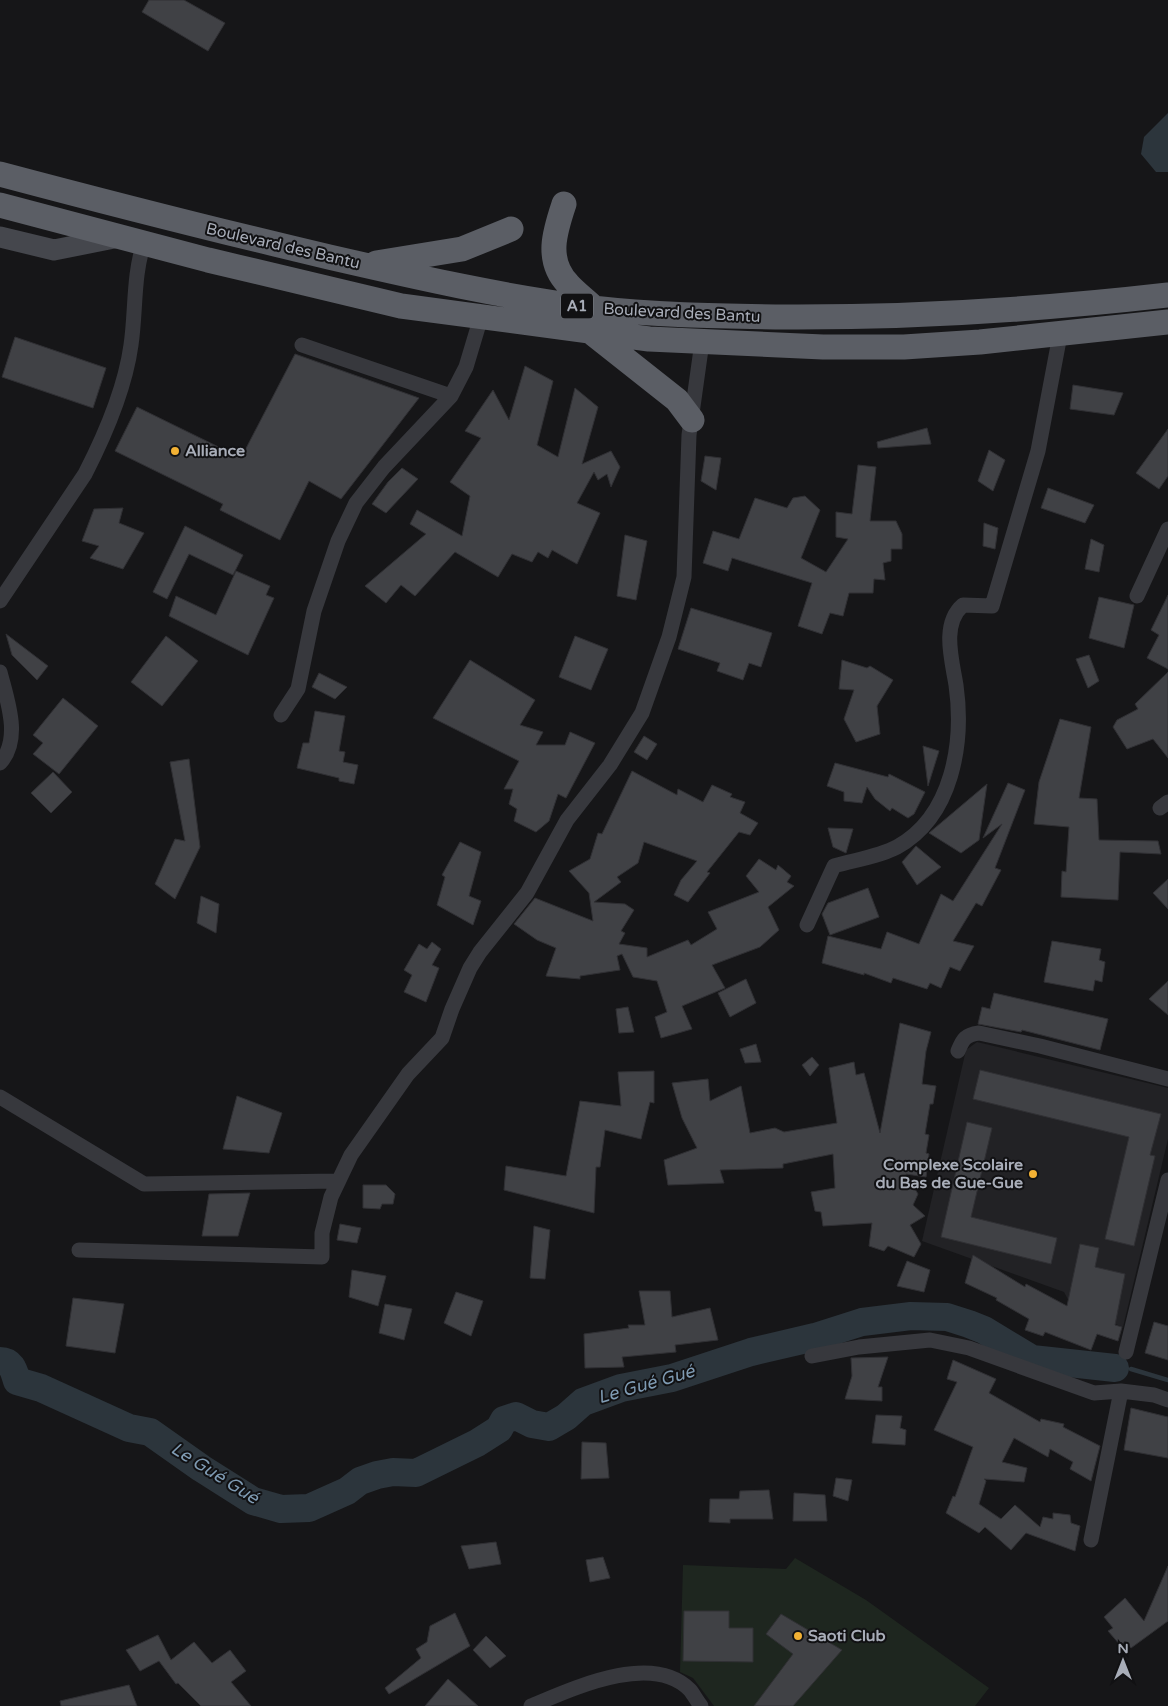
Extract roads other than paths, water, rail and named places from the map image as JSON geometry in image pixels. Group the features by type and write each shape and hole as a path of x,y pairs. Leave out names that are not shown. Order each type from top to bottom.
{"highway":[{"name":"Boulevard des Bantu","path":"0,174 192,224 366,265 486,292 594,308 750,317 896,316 1028,310 1168,295"},
{"path":"564,204 554,241 555,260 567,283 594,308"},
{"name":"Boulevard des Bantu","path":"0,205 120,237 401,306 650,339 872,347 980,342 1060,335 1168,322"},
{"path":"366,265 462,248 511,229"},
{"path":"591,332 677,400 692,420"}],"main road":[{"path":"0,237 54,250 120,237"}],"street":[{"path":"0,601 85,474 96,453 127,367 134,325 139,256 144,243"},
{"path":"281,715 298,689 314,611 338,541 356,503 384,467 451,396 466,367 481,317"},
{"path":"808,925 834,866 897,847 923,825 942,800 946,791 956,741 958,716 956,684 949,644 956,611 963,605 992,606 1038,451 1060,335"},
{"path":"79,1250 322,1257 322,1233 337,1181 351,1155 403,1081 442,1038 461,988 480,952 528,893 567,820 610,765 642,713 661,663 682,586 686,551 688,460 702,342"},
{"path":"302,345 451,396"},
{"path":"1137,596 1168,529"},
{"path":"0,672 11,722 10,746 0,763"},
{"path":"958,1051 963,1039 969,1034 979,1033 1040,1046 1168,1079"},
{"path":"0,1097 144,1184 337,1181"},
{"path":"1126,1352 1168,1180"},
{"path":"812,1356 859,1347 930,1340 969,1348 1094,1393 1121,1391 1154,1395 1168,1400"},
{"path":"1091,1540 1121,1391"},
{"path":"530,1706 560,1694 627,1673 650,1673 674,1679 682,1684 690,1690 701,1706"}],"waterway":[{"name":"Le Gué Gué","path":"0,1361 10,1365 17,1381 41,1388 129,1428 150,1432 201,1468 253,1501 281,1509 309,1508 347,1491 360,1481 377,1475 393,1472 416,1473 477,1443 499,1429 504,1420 516,1416 532,1424 549,1427 566,1417 583,1402 621,1388 672,1378 751,1352 815,1337 862,1322 911,1316 947,1317 984,1330 1032,1359 1115,1368"},
{"name":"Le Gué Gué","path":"1131,1369 1168,1380"}],"place":[{"name":"Alliance","path":"175,451"},
{"name":"Complexe Scolaire du Bas de Gue-Gue","path":"1033,1174"},
{"name":"Saoti Club","path":"798,1636"}]}
